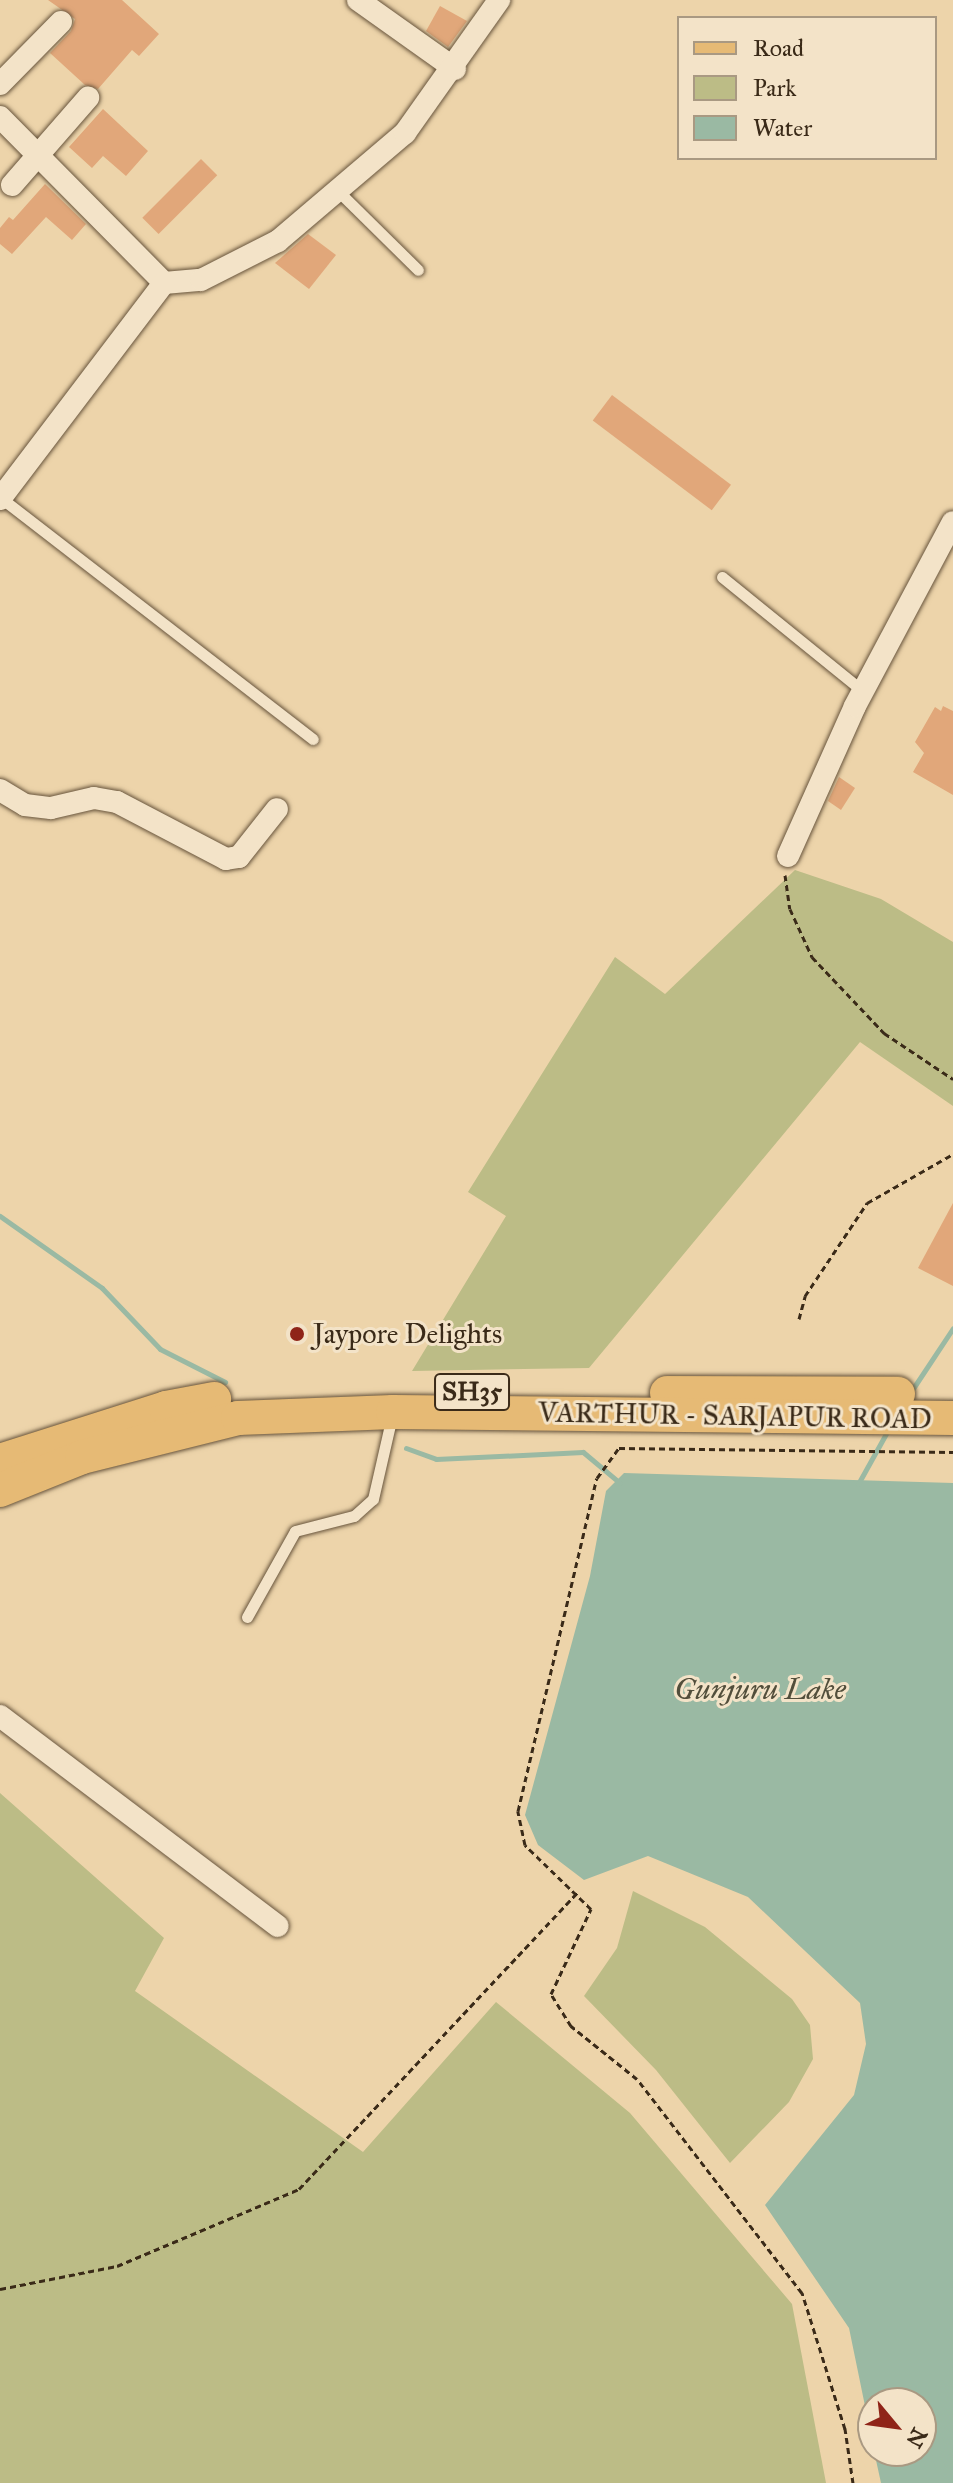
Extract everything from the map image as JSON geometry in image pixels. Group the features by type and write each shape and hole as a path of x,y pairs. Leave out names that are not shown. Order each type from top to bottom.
{"main road":[{"name":"VARTHUR - SARJAPUR ROAD","path":"0,1461 166,1408 236,1395 953,1394"},
{"name":"VARTHUR - SARJAPUR ROAD","path":"0,1490 82,1457 175,1430 238,1418 393,1412 953,1418"}],"street":[{"path":"358,0 455,69"},
{"path":"1,498 164,283 201,280 278,241 336,188 405,133 455,69 494,2"},
{"path":"0,84 61,22"},
{"path":"12,185 88,98"},
{"path":"0,117 164,283"},
{"path":"788,856 863,691 953,522"},
{"path":"0,790 25,805 51,808 94,798 117,802 226,859 239,857 277,809"},
{"path":"0,1716 278,1926"}],"lane":[{"path":"336,188 418,270"},
{"path":"1,498 313,739"},
{"path":"722,577 863,691"},
{"path":"247,1617 295,1531 354,1516 373,1499 393,1412"}],"path":[{"path":"788,856 785,890 812,957 884,1033 953,1079"},
{"path":"799,1319 805,1296 867,1203 953,1154"},
{"path":"853,2483 845,2429 802,2293 637,2079 571,2026 551,1994 591,1909 579,1892 525,1845 518,1811 597,1478 619,1448 953,1452"},
{"path":"0,2289 117,2266 299,2189 579,1892"}],"green space":[{"path":"795,870 881,899 953,942 953,1106 860,1042 589,1368 412,1371 506,1216 468,1192 615,957 665,994"},
{"path":"0,1793 164,1938 135,1991 363,2152 496,2002 630,2113 792,2304 826,2483 0,2483"},
{"path":"633,1891 705,1927 792,1999 810,2025 813,2059 789,2102 730,2163 656,2070 584,1996 617,1948"}],"water":[{"name":"Gunjuru Lake","path":"624,1473 953,1483 953,2483 881,2483 878,2467 937,2467 937,2387 861,2387 849,2328 765,2205 854,2095 866,2044 860,2003 748,1897 648,1856 584,1880 538,1845 525,1815 590,1576 606,1491"}],"building":[{"path":"48,0 122,0 159,34 139,56 132,50 98,89 85,85 50,53 71,31 75,19"},
{"path":"440,6 467,21 448,47 426,31"},
{"path":"103,109 148,151 126,176 103,156 92,168 69,147"},
{"path":"201,159 217,175 159,234 142,218"},
{"path":"45,184 86,224 72,240 46,217 12,254 0,244 0,228 9,217 13,220"},
{"path":"308,234 336,255 309,289 275,263"},
{"path":"612,395 731,485 712,510 593,421"},
{"path":"943,706 953,711 953,795 913,772 924,753 915,742 935,707 941,711"},
{"path":"839,777 855,788 841,810 828,801"},
{"path":"953,1203 953,1286 918,1268"}],"waterway":[{"path":"0,1216 102,1288 160,1349 225,1382"},
{"path":"912,1390 953,1328"},
{"path":"858,1484 888,1430"},
{"path":"406,1448 436,1459 583,1452 620,1483"}],"place":[{"name":"Jaypore Delights","path":"297,1334"}]}
